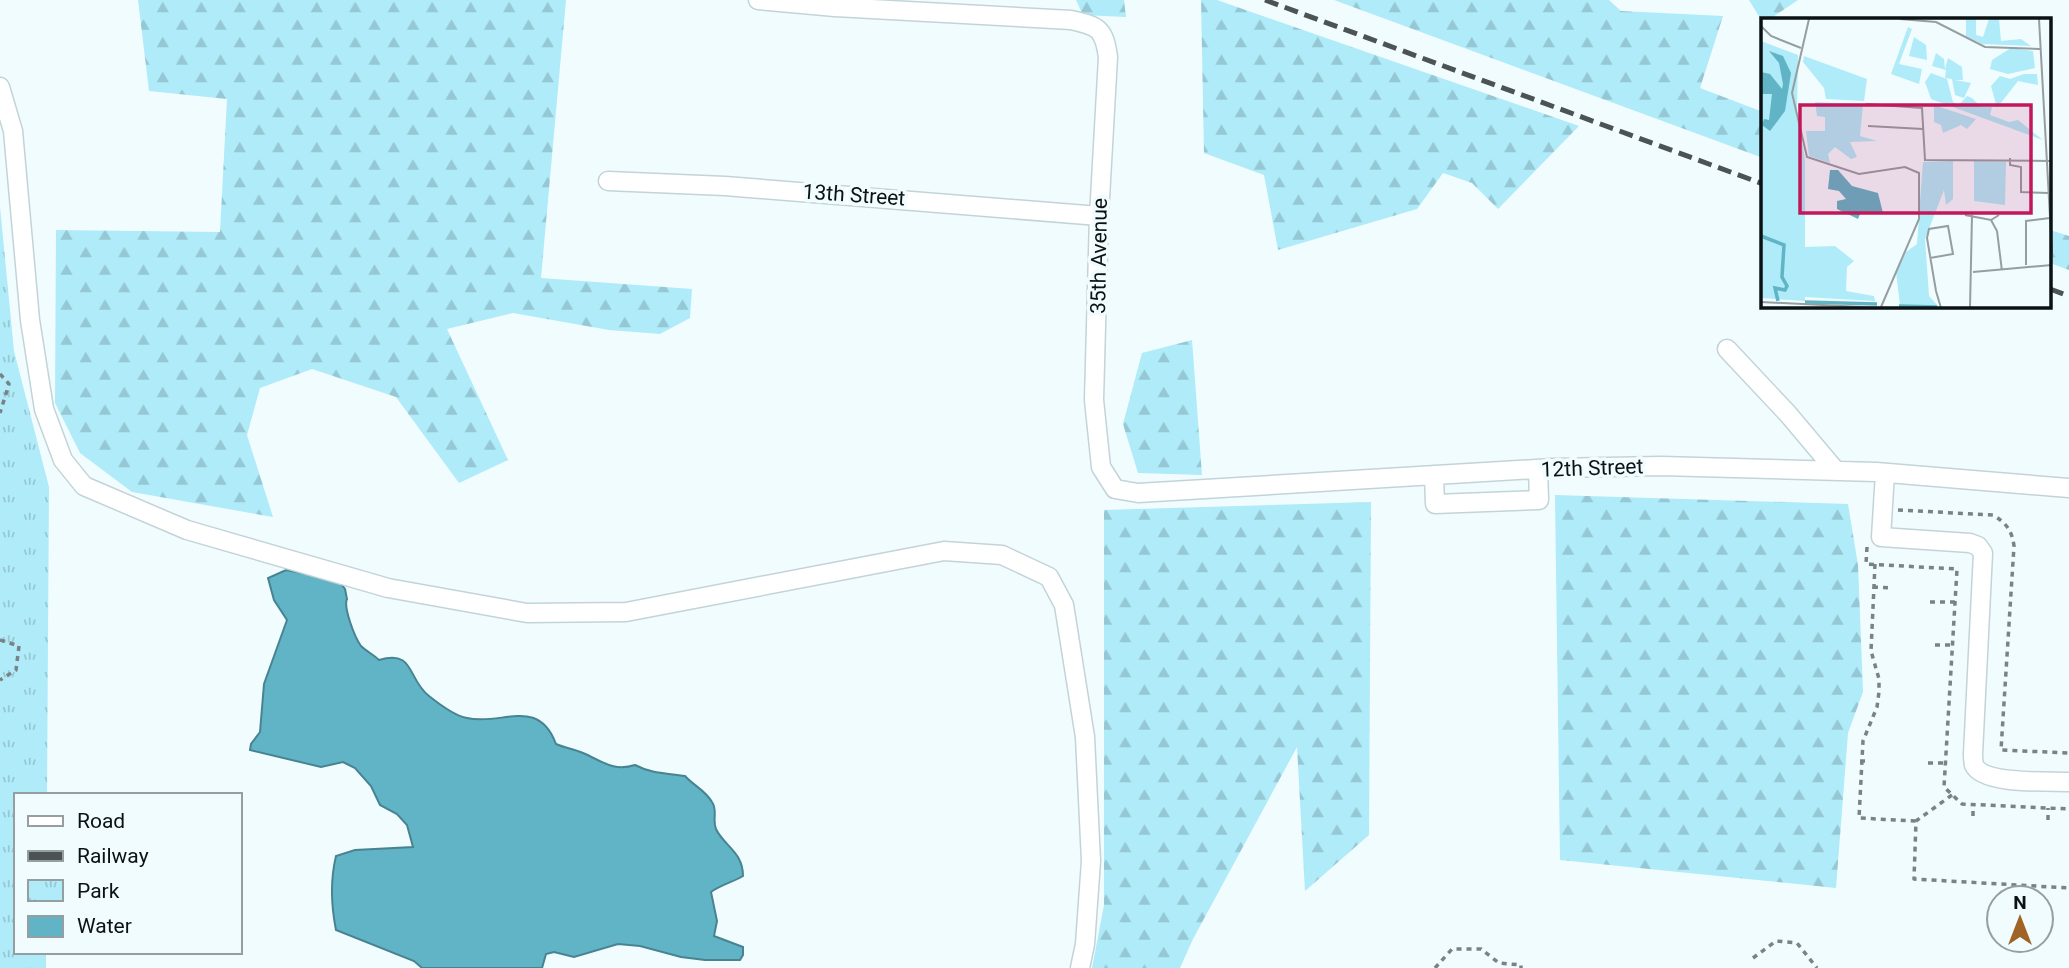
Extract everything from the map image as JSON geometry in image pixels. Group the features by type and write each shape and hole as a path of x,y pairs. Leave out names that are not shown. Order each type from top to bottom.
{"street":[{"name":"35th Avenue","path":"758,0 835,7 1049,18 1093,25 1106,39 1108,57 1099,216 1094,400 1101,467 1115,489"},
{"path":"0,87 13,131 30,320 44,409 63,460 84,486 187,530 388,588 527,613 626,612 944,551 1002,555 1049,577 1064,605 1085,737 1091,861 1085,944 1080,968"},
{"name":"13th Street","path":"608,181 738,187 1099,216"},
{"path":"1727,349 1788,414 1836,471"},
{"name":"12th Street","path":"1115,489 1138,492 1538,469 1661,466 1885,473 2069,488"},
{"path":"1434,475 1435,504 1539,500 1538,469"},
{"path":"1885,473 1881,537 1970,543 1978,546 1983,553 1973,754 1975,765 1980,772 1995,779 2069,782"}],"path":[{"path":"0,374 9,384 0,413"},
{"path":"1875,564 1871,651 1879,679 1879,692 1877,707 1863,741 1858,818 1916,821 1952,795 1962,804 2069,809"},
{"path":"1873,587 1891,588"},
{"path":"1930,602 1955,602"},
{"path":"0,640 19,646 16,670 0,680"},
{"path":"1935,645 1952,645"},
{"path":"1860,761 1869,761"},
{"path":"1928,763 1945,764"},
{"path":"1973,804 1973,816"},
{"path":"2048,808 2048,820"},
{"path":"1916,821 1914,879 1989,884"},
{"path":"1970,876 1970,883"},
{"path":"1753,958 1776,942 1797,943 1817,968"},
{"path":"1435,968 1452,949 1481,949 1499,963 1521,965 1521,968"}],"green space":[{"path":"138,0 566,0 541,278 692,289 690,318 660,334 609,330 513,313 447,329 508,460 459,483 396,397 312,369 260,388 247,435 273,517 132,492 80,453 55,403 56,230 220,232 227,99 149,91"},
{"path":"1076,0 1124,0 1126,17 1083,15"},
{"path":"1201,0 1217,0 1579,126 1498,209 1472,183 1443,173 1417,209 1278,250 1264,175 1204,153"},
{"path":"1334,0 1609,0 1621,11 1723,16 1700,88 1761,111 1761,157"},
{"path":"1749,0 1798,0 1771,18 1761,20"},
{"path":"0,207 14,351 49,487 47,793 14,793 14,954 46,954 46,968 0,968"},
{"path":"2052,231 2069,236 2069,270 2052,264"},
{"path":"1192,340 1202,475 1138,473 1123,424 1142,353"},
{"path":"1555,495 1848,504 1858,565 1863,692 1848,733 1836,888 1560,860"},
{"path":"1371,502 1369,835 1305,891 1297,747 1180,968 1092,968 1104,905 1104,510"}],"water":[{"path":"286,570 338,580 345,589 348,615 361,646 379,660 391,658 405,662 422,689 452,712 462,717 480,719 529,717 548,729 556,744 614,766 635,765 654,772 685,776 703,791 714,805 719,835 737,855 742,868 743,876 711,892 717,921 714,936 743,947 740,960 681,957 640,946 618,944 574,957 554,952 546,954 542,968 422,968 414,961 336,930 332,893 336,856 355,850 413,847 407,825 397,814 380,805 371,786 355,768 343,762 321,767 250,750 260,732 264,684 287,620 274,600 268,578"}],"railway":[{"path":"1265,0 1761,183"},
{"path":"2052,290 2069,296"}]}
